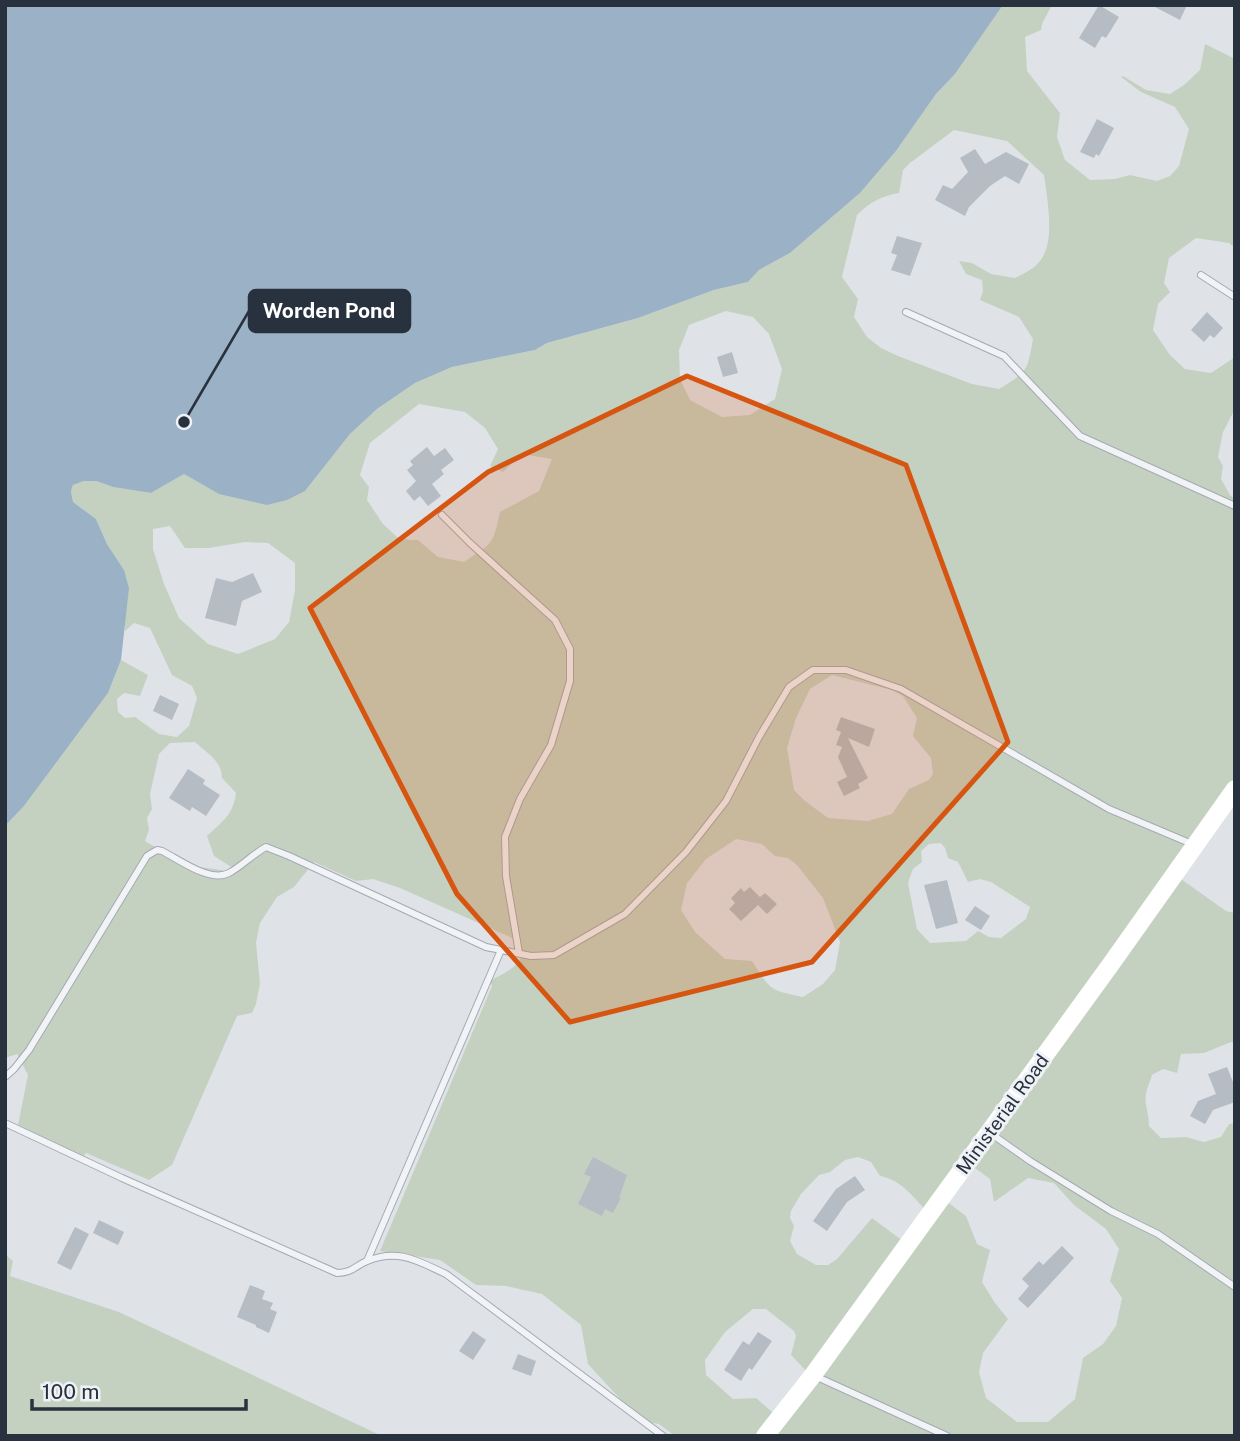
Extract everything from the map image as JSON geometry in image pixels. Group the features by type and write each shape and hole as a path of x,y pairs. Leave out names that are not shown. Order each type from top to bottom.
{"main road":[{"name":"Ministerial Road","path":"765,1436 813,1375 1235,789"}],"lane":[{"path":"1201,275 1235,297"},
{"path":"906,312 1004,356 1080,436 1235,506"},
{"path":"442,515 555,620 570,649 570,681 551,744 520,799 505,837 506,876 519,953"},
{"path":"5,1077 29,1050 147,856 157,850 210,876 220,876 229,873 266,847 486,947 531,956 555,955 625,914 686,852 726,801 789,687 813,670 846,670 901,689 1109,809 1195,845"},
{"path":"367,1261 501,950"},
{"path":"5,1123 337,1273 346,1273 367,1261 394,1255 415,1260 446,1274 663,1436"},
{"path":"989,1132 1111,1211 1158,1234 1235,1287"},
{"path":"813,1375 947,1436"}],"highlighted area":[{"path":"687,376 906,465 1008,742 812,962 570,1022 457,894 310,608 488,472"}],"green space":[{"path":"1003,5 1052,5 1041,30 1025,37 1027,71 1060,113 1057,137 1065,160 1090,180 1115,179 1130,175 1157,181 1170,176 1179,166 1189,129 1175,107 1141,92 1121,77 1146,90 1170,94 1200,70 1205,44 1235,59 1235,248 1229,243 1196,238 1169,258 1164,283 1170,292 1158,304 1153,330 1170,355 1185,369 1211,373 1235,357 1235,409 1223,432 1218,457 1223,466 1221,479 1235,499 1235,789 1174,874 1226,911 1235,913 1235,1043 1231,1042 1204,1053 1181,1054 1177,1073 1163,1069 1152,1075 1146,1101 1149,1126 1161,1138 1186,1137 1204,1142 1221,1137 1229,1124 1235,1123 1235,1436 675,1436 659,1424 641,1421 588,1364 581,1325 542,1294 506,1286 476,1285 440,1260 380,1251 492,986 490,981 518,962 522,950 521,942 400,888 373,879 356,881 314,862 294,887 277,897 260,923 256,943 260,984 256,1004 252,1013 237,1016 172,1165 149,1180 86,1153 83,1157 18,1125 28,1075 17,1054 5,1058 5,826 24,806 108,693 121,660 148,675 140,696 124,693 117,699 118,712 125,718 135,717 159,734 177,737 189,726 197,698 192,686 172,675 150,628 134,623 125,631 124,570 107,544 96,519 73,502 73,485 96,481 113,487 151,493 184,474 220,494 305,491 350,434 377,409 415,383 452,367 535,350 547,343 638,318 714,290 748,282 759,270 790,253 860,193 896,151 936,94 955,74","holes":["954,130 1007,141 1044,175 1049,229 1046,250 1037,265 1015,278 991,274 972,263 959,261 966,274 982,280 980,300 1019,317 1033,339 1025,370 999,389 972,384 881,348 867,337 854,317 858,299 842,277 857,215 876,200 899,193 903,170","726,311 753,317 769,334 782,369 775,399 750,415 722,417 690,400 680,379 679,350 689,325","419,404 465,412 485,428 498,449 490,466 503,472 522,454 552,459 539,491 500,512 490,543 464,562 438,557 418,540 397,537 383,524 367,500 369,487 360,475 370,443","170,526 185,548 209,548 245,542 268,543 295,563 295,590 289,622 275,639 238,654 208,644 179,618 153,549 153,529","832,675 892,690 903,696 917,718 913,736 931,758 933,774 929,780 909,789 892,814 868,821 828,818 794,790 787,748 796,718 810,689","195,742 209,754 217,762 222,778 236,793 230,812 207,836 214,856 235,872 185,865 145,841 149,830 147,818 152,809 150,794 159,754 170,743","736,839 762,844 775,856 788,858 797,865 823,898 840,942 835,970 823,984 803,997 776,990 767,983 752,961 725,959 695,932 681,910 687,883 706,859","941,843 948,858 958,862 968,882 980,879 991,882 1030,907 1026,919 1001,938 989,937 978,931 966,941 930,943 917,929 908,883 913,869 922,862 921,851 929,844","858,1157 871,1162 880,1176 901,1186 929,1214 907,1244 872,1218 837,1259 828,1265 816,1265 797,1254 790,1241 794,1226 790,1218 801,1194 819,1175 830,1172 845,1160","968,1163 990,1179 994,1202 1028,1178 1054,1183 1074,1205 1106,1229 1119,1249 1110,1281 1122,1298 1116,1326 1103,1344 1083,1358 1075,1399 1048,1422 1017,1422 986,1398 979,1372 983,1353 1008,1319 982,1282 990,1250 977,1244 966,1216 942,1198","753,1309 766,1309 794,1331 796,1336 791,1355 811,1376 778,1417 756,1398 733,1399 706,1375 705,1360 725,1332"]},
{"path":"5,1254 13,1261 10,1276 119,1312 382,1436 5,1436"}],"water":[{"path":"5,5 1003,5 955,74 936,94 896,151 860,193 790,253 759,270 748,282 714,290 638,318 547,343 535,350 452,367 415,383 377,409 350,434 305,491 287,500 267,505 219,494 184,474 151,493 113,487 96,481 73,485 73,502 96,519 107,544 124,570 129,588 121,660 108,693 24,806 5,826"}],"building":[{"path":"1099,5 1119,17 1106,38 1102,36 1095,48 1079,38"},
{"path":"1151,5 1187,5 1180,20"},
{"path":"1097,119 1114,128 1099,156 1096,154 1094,158 1080,152"},
{"path":"975,149 985,164 1006,152 1029,164 1019,184 1005,176 990,186 969,207 965,216 935,200 943,185 952,189 968,172 960,158"},
{"path":"897,236 922,243 910,276 891,270 897,255 891,253"},
{"path":"1207,312 1223,328 1214,338 1210,335 1204,342 1191,330"},
{"path":"732,352 738,373 723,377 717,357"},
{"path":"427,447 434,456 445,448 454,460 441,470 444,474 432,484 441,496 428,506 420,496 414,501 406,491 416,481 407,470 413,465 410,461"},
{"path":"253,573 262,592 242,601 236,626 205,618 216,578 232,582"},
{"path":"160,695 179,704 172,720 153,711"},
{"path":"841,717 875,729 869,747 848,738 868,778 858,784 860,788 844,796 837,782 847,777 838,757 842,747 836,745 841,732 836,730"},
{"path":"188,769 205,780 203,784 220,795 206,816 192,807 190,811 169,798"},
{"path":"947,880 958,923 936,929 924,885"},
{"path":"750,887 760,897 765,893 777,904 767,914 758,905 741,921 729,909 735,903 731,898 741,888 744,892"},
{"path":"975,906 990,916 981,930 965,920"},
{"path":"1227,1067 1235,1087 1235,1102 1213,1110 1205,1124 1190,1116 1198,1101 1216,1094 1208,1074"},
{"path":"593,1157 627,1175 621,1198 613,1213 605,1209 602,1216 578,1204 591,1177 584,1174"},
{"path":"855,1176 865,1190 847,1202 827,1231 813,1221 836,1189"},
{"path":"99,1220 124,1232 118,1245 93,1233"},
{"path":"75,1227 89,1234 71,1270 57,1263"},
{"path":"1062,1246 1074,1258 1028,1308 1018,1299 1029,1286 1022,1279 1039,1261 1043,1265"},
{"path":"250,1285 265,1291 262,1299 273,1303 270,1309 277,1312 269,1333 237,1317"},
{"path":"473,1331 486,1340 473,1360 459,1351"},
{"path":"758,1332 772,1341 741,1381 724,1370 743,1341 749,1345"},
{"path":"518,1354 536,1361 531,1376 512,1369"}],"place":[{"name":"Worden Pond","path":"184,422"}]}
